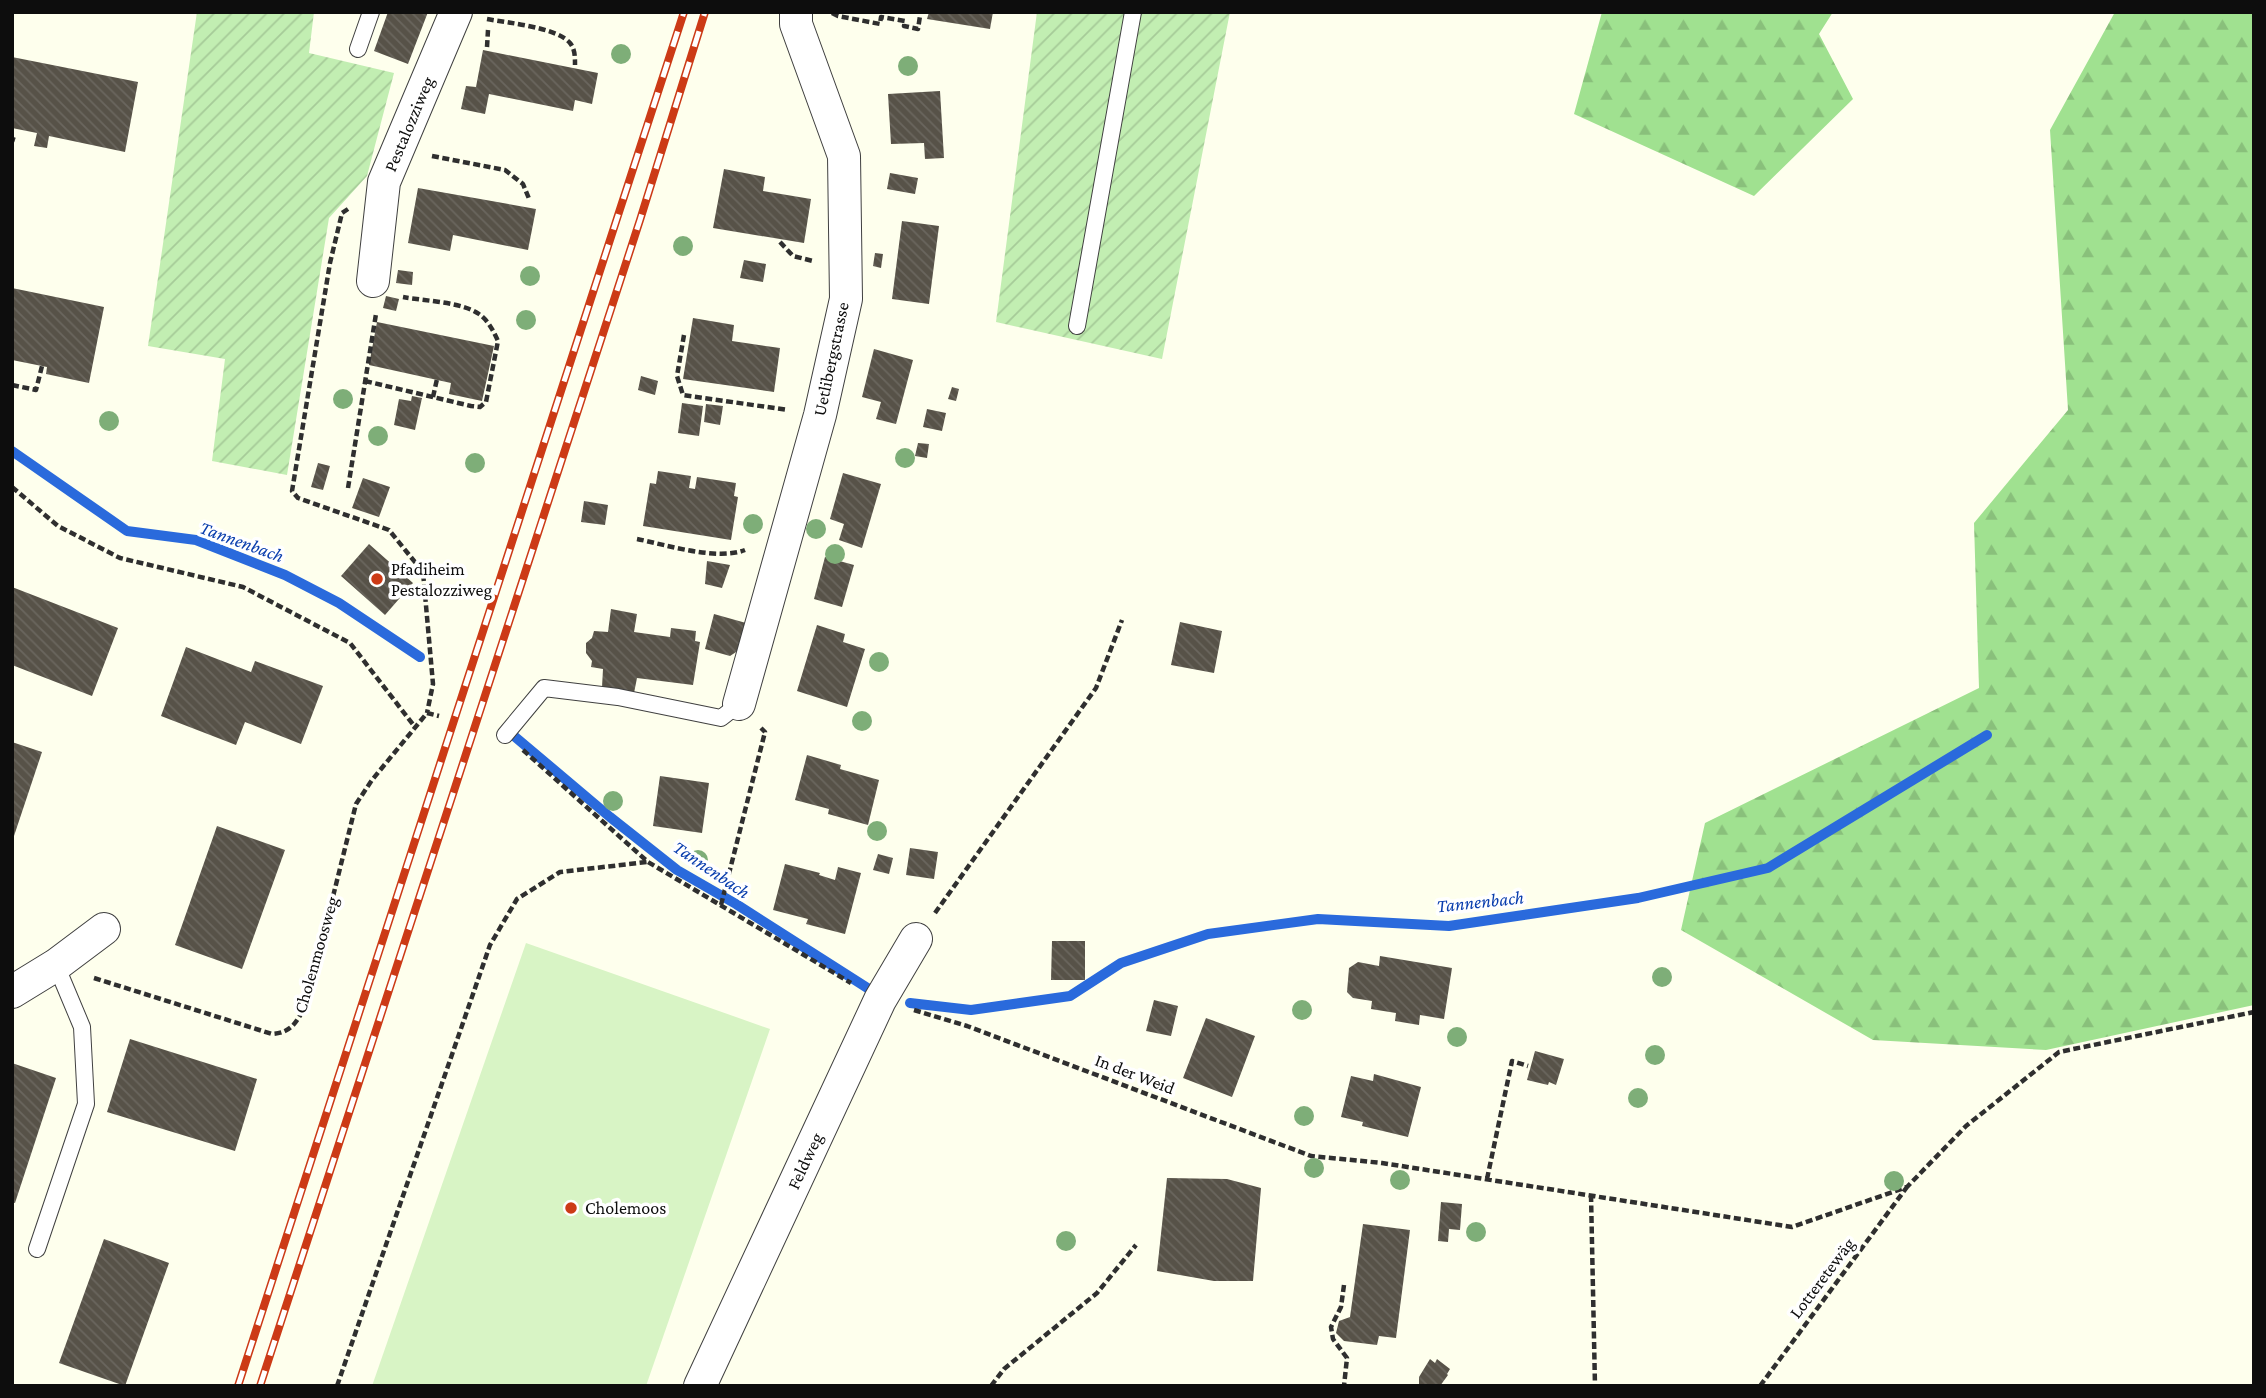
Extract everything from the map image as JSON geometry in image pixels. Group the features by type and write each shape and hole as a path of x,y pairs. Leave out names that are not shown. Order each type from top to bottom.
{"street":[{"name":"Uetlibergstrasse","path":"739,704 820,415 845,299 844,156 796,24 796,12"},
{"name":"Pestalozziweg","path":"376,287 384,182 397,149 467,14"},
{"path":"12,992 56,965 104,929"},
{"name":"Feldweg","path":"700,1386 880,1000 916,939"}],"lane":[{"path":"358,49 371,12"},
{"path":"1077,326 1133,12"},
{"path":"505,735 544,688 618,696 721,719 739,704"},
{"path":"37,1249 86,1104 82,1027 56,965"}],"path":[{"path":"832,12 838,16 880,24 881,17 905,21 904,26 918,29 920,16"},
{"path":"467,14 559,35 571,44 575,65"},
{"path":"487,47 491,20"},
{"path":"397,149 505,170 523,184 530,201"},
{"path":"384,182 342,213 330,263 292,491 298,498 389,530 423,572 433,684 427,713 439,716"},
{"path":"348,488 376,287 468,309 481,315 498,341 486,402 480,407 365,381"},
{"path":"684,335 677,376 683,395 820,415"},
{"path":"12,385 36,390 42,366"},
{"path":"433,397 437,380"},
{"path":"12,488 58,526 120,558 243,587 350,643 415,727"},
{"path":"637,539 731,555 744,551 768,523 788,529"},
{"path":"916,939 1097,688 1122,620"},
{"path":"721,905 765,732 739,704"},
{"name":"Cholenmoosweg","path":"56,965 272,1034 288,1031 306,1005 356,804 427,713"},
{"name":"In der Weid","path":"505,735 648,862 880,1000 967,1026 1311,1156 1382,1163 1792,1227 1907,1187"},
{"path":"337,1386 490,945 517,899 560,872 648,862"},
{"name":"Lotteretewäg","path":"1760,1386 1907,1187 1966,1126 2059,1052 2254,1012"},
{"path":"1487,1179 1512,1061 1528,1066"},
{"path":"1591,1195 1595,1386"},
{"path":"990,1386 1004,1369 1097,1293 1136,1245"},
{"path":"1344,1285 1340,1307 1331,1327 1333,1339 1347,1358 1344,1386"}],"green space":[{"path":"197,12 314,12 309,53 394,73 367,176 329,218 287,475 212,461 225,359 148,346"},
{"path":"1037,12 1230,12 1162,359 996,322"},
{"path":"1602,12 1833,12 1819,34 1853,99 1754,196 1574,114"},
{"path":"2115,12 2254,12 2254,1005 2046,1050 1873,1040 1681,930 1705,823 1979,688 1974,523 2068,410 2050,130"},
{"name":"Cholemoos","path":"526,943 770,1029 646,1386 372,1386"}],"building":[{"path":"388,12 428,12 408,64 374,51"},
{"path":"929,12 993,12 990,29 927,19"},
{"path":"483,50 598,73 592,104 575,100 573,111 489,94 485,114 461,109 466,86 476,87"},
{"path":"12,57 138,82 125,152 49,136 47,148 34,146 37,133 12,128"},
{"path":"940,91 944,158 925,159 924,143 891,144 888,94"},
{"path":"724,169 765,177 763,191 811,199 804,243 713,228"},
{"path":"890,173 918,178 915,194 887,189"},
{"path":"418,188 536,209 528,250 453,235 450,251 408,243"},
{"path":"902,221 939,226 929,304 892,299"},
{"path":"875,253 883,254 881,268 873,266"},
{"path":"744,260 766,264 763,282 740,278"},
{"path":"398,270 413,272 412,285 396,283"},
{"path":"12,288 104,307 89,383 46,374 47,367 12,360"},
{"path":"386,296 399,299 396,311 383,308"},
{"path":"693,318 734,325 732,341 780,348 774,392 683,379"},
{"path":"377,322 494,346 482,401 449,394 451,383 369,365"},
{"path":"874,349 913,360 896,424 876,419 881,402 862,397"},
{"path":"641,376 658,381 655,395 638,390"},
{"path":"952,387 959,389 956,401 948,399"},
{"path":"412,396 422,398 415,430 394,425 399,399 411,401"},
{"path":"682,403 703,406 699,436 678,433"},
{"path":"706,404 723,406 720,425 704,422"},
{"path":"927,409 946,413 942,431 923,427"},
{"path":"918,443 929,444 927,458 915,456"},
{"path":"318,463 330,466 323,490 311,487"},
{"path":"658,471 691,476 689,488 695,489 697,477 736,483 734,496 738,497 731,540 643,526 650,483 656,484"},
{"path":"843,473 881,484 862,548 839,540 844,524 830,519"},
{"path":"363,478 390,487 379,517 352,508"},
{"path":"584,501 608,505 605,525 581,522"},
{"name":"Pfadiheim Pestalozziweg","path":"369,544 413,583 385,615 341,576"},
{"path":"825,557 854,565 842,607 814,599"},
{"path":"707,561 730,565 722,588 705,584"},
{"path":"12,587 118,628 92,696 12,665"},
{"path":"611,609 637,614 634,632 670,637 671,628 696,631 695,641 700,642 693,685 637,678 634,693 602,687 603,669 591,667 592,661 586,653 586,643 592,638 594,631 608,632"},
{"path":"714,614 746,623 739,650 730,656 705,649"},
{"path":"1180,622 1222,631 1214,673 1171,665"},
{"path":"817,625 845,634 843,642 865,649 847,707 797,691"},
{"path":"186,647 251,672 255,661 323,686 301,744 245,722 236,745 161,716"},
{"path":"12,742 42,752 13,839 12,839"},
{"path":"807,755 841,765 840,769 879,780 868,825 828,814 829,809 795,800"},
{"path":"660,776 709,783 702,833 653,826"},
{"path":"217,826 285,850 242,969 175,945"},
{"path":"910,848 938,852 934,879 906,875"},
{"path":"878,854 893,858 889,874 873,870"},
{"path":"785,864 835,880 838,867 861,873 845,934 806,924 808,919 773,910"},
{"path":"1052,941 1085,941 1085,980 1051,980"},
{"path":"1380,956 1452,968 1444,1019 1420,1015 1419,1025 1395,1021 1396,1013 1371,1009 1372,1001 1353,998 1347,992 1349,968 1358,962 1379,966"},
{"path":"1154,1000 1178,1006 1171,1036 1146,1031"},
{"path":"1206,1018 1255,1036 1232,1097 1183,1078"},
{"path":"130,1039 257,1079 235,1151 107,1112"},
{"path":"1535,1051 1564,1059 1556,1085 1527,1080"},
{"path":"12,1063 56,1078 15,1203 12,1202"},
{"path":"1374,1074 1421,1087 1408,1137 1362,1126 1363,1122 1341,1117 1351,1076 1373,1081"},
{"path":"1167,1178 1227,1179 1261,1188 1253,1281 1214,1281 1157,1271"},
{"path":"1441,1202 1462,1204 1460,1230 1449,1229 1448,1242 1438,1241"},
{"path":"1363,1224 1410,1230 1396,1338 1379,1336 1377,1345 1344,1341 1336,1333 1339,1321 1350,1317"},
{"path":"104,1239 169,1263 125,1386 59,1363"},
{"path":"1430,1359 1435,1363 1437,1359 1450,1369 1448,1375 1440,1386 1419,1386 1419,1377"}],"waterway":[{"name":"Tannenbach","path":"12,451 127,531 196,540 285,575 339,603 420,657"},
{"name":"Tannenbach","path":"910,1003 971,1010 1070,996 1121,963 1208,934 1318,919 1449,926 1638,898 1768,868 1987,735"},
{"name":"Tannenbach","path":"514,736 677,870 736,904 869,989"}],"railway":[{"path":"238,1386 684,12"},
{"path":"260,1386 640,220 705,12"}],"place":[{"name":"Pfadiheim Pestalozziweg","path":"377,579"},
{"name":"Cholemoos","path":"571,1208"}]}
